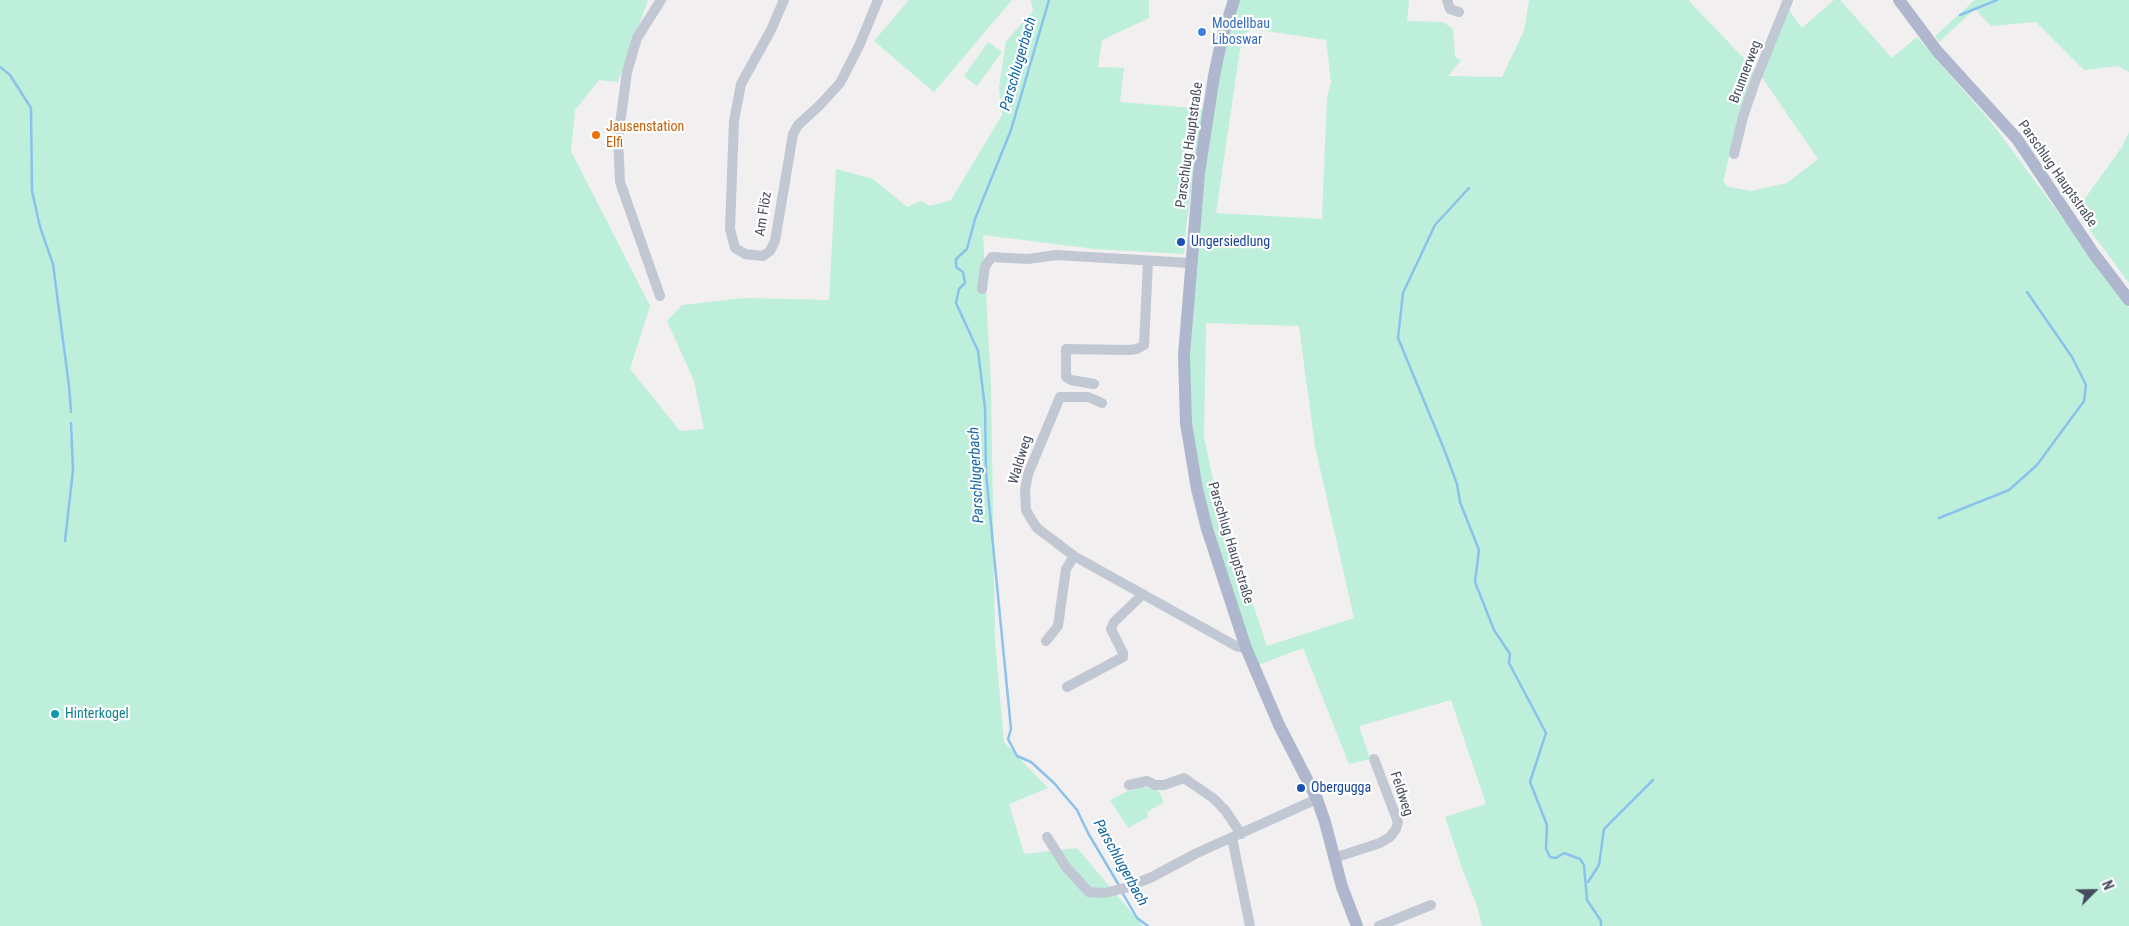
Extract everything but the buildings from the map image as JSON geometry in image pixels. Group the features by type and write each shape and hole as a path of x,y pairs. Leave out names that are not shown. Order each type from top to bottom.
{"main road":[{"name":"Parschlug Hauptstraße","path":"1234,0 1222,38 1214,76 1199,174 1190,263 1184,355 1186,423 1197,489 1207,529 1246,648 1279,725 1317,799 1334,858 1357,926"},
{"name":"Parschlug Hauptstraße","path":"1900,0 1937,51 2016,139 2094,254 2129,300"}],"street":[{"path":"660,296 620,182 618,139 627,72 635,46 661,0"},
{"name":"Am Flöz","path":"784,0 771,30 741,84 734,121 730,229 735,248 745,254 763,256 770,251 775,241 792,134 798,125 840,83 859,46 878,0"},
{"path":"1447,0 1450,9 1459,12"},
{"name":"Brunnerweg","path":"1734,154 1743,117 1756,79 1788,0"},
{"path":"982,289 984,266 992,257 1028,259 1056,255 1190,263"},
{"path":"1094,384 1071,380 1066,377 1066,349 1130,350 1144,345 1148,261"},
{"name":"Waldweg","path":"1102,403 1088,397 1060,397 1036,450 1025,490 1026,510 1031,519 1037,528 1074,556 1236,646 1246,648"},
{"path":"1046,641 1058,626 1066,569 1074,556"},
{"path":"1067,687 1123,657 1123,653 1111,629 1114,622 1143,594"},
{"name":"Feldweg","path":"1334,858 1380,843 1390,837 1396,829 1398,822 1374,759"},
{"path":"1129,786 1147,781 1155,785 1164,785 1176,779 1184,778 1213,798 1225,810 1237,836 1250,926"},
{"path":"1047,837 1066,867 1089,892 1104,893 1121,889 1317,799"},
{"path":"1379,926 1431,905"}],"green space":[{"path":"0,0 648,0 618,82 599,80 575,110 571,151 650,306 630,369 680,431 704,429 694,381 667,321 682,305 745,298 829,300 836,169 873,179 907,207 921,201 930,206 951,200 1002,115 999,87 1006,41 1033,11 1031,0 1149,0 1149,18 1102,40 1098,67 1124,68 1120,102 1203,109 1186,227 1184,254 1095,249 983,235 991,387 995,642 1004,742 1048,788 1009,804 1024,854 1077,848 1143,926 0,926"},
{"path":"909,0 1012,0 934,92 874,41"},
{"path":"1239,0 1409,0 1407,21 1443,22 1453,29 1455,57 1461,60 1448,76 1502,77 1524,31 1529,0 1688,0 1755,70 1739,115 1723,182 1729,187 1751,191 1787,183 1818,159 1761,76 1787,7 1802,28 1834,0 1840,0 1892,58 1917,37 1991,122 2129,308 2129,926 1482,926 1477,906 1445,817 1486,804 1451,700 1359,726 1370,759 1349,764 1303,648 1258,665 1209,524 1195,465 1188,388 1199,216 1220,63","holes":["1253,29 1326,40 1331,82 1327,99 1322,219 1216,213 1242,35","1206,323 1299,326 1315,446 1354,618 1267,646 1217,498 1204,437"]},
{"path":"1975,0 2129,0 2129,72 2118,66 2084,70 2036,22 1991,26 1975,9 1939,42 1935,36"},
{"path":"988,42 1002,52 977,86 964,76"},
{"path":"2129,132 2129,283 2076,211 2122,147"},
{"path":"1138,786 1158,790 1164,802 1147,812 1148,817 1128,828 1110,800"}],"waterway":[{"name":"Parschlugerbach","path":"1049,0 1011,130 975,219 967,249 956,259 956,267 963,272 965,283 959,289 956,303 978,351 985,408 986,473 1011,729 1008,739 1017,756 1031,762 1054,783 1077,810 1088,833 1120,887"},
{"path":"1960,15 1997,0"},
{"path":"0,67 10,75 31,108 32,191 40,227 53,264 71,412"},
{"path":"1469,188 1435,225 1403,293 1398,338 1444,449 1457,484 1460,502 1479,550 1475,582 1494,630 1510,654 1509,663 1546,733 1530,782 1547,825 1546,849 1550,857 1556,858 1564,853 1580,859 1584,865 1587,900 1601,921 1601,926"},
{"path":"1939,518 2009,490 2037,465 2084,401 2086,385 2072,357 2027,292"},
{"path":"65,541 73,470 71,423"},
{"path":"1588,882 1599,865 1604,829 1653,780"},
{"name":"Parschlugerbach","path":"1122,892 1137,918 1148,926"}],"place":[{"name":"Modellbau Liboswar","path":"1202,32"},
{"name":"Jausenstation Elfi","path":"596,135"},
{"name":"Ungersiedlung","path":"1181,242"},
{"name":"Hinterkogel","path":"55,714"},
{"name":"Obergugga","path":"1301,788"}]}
